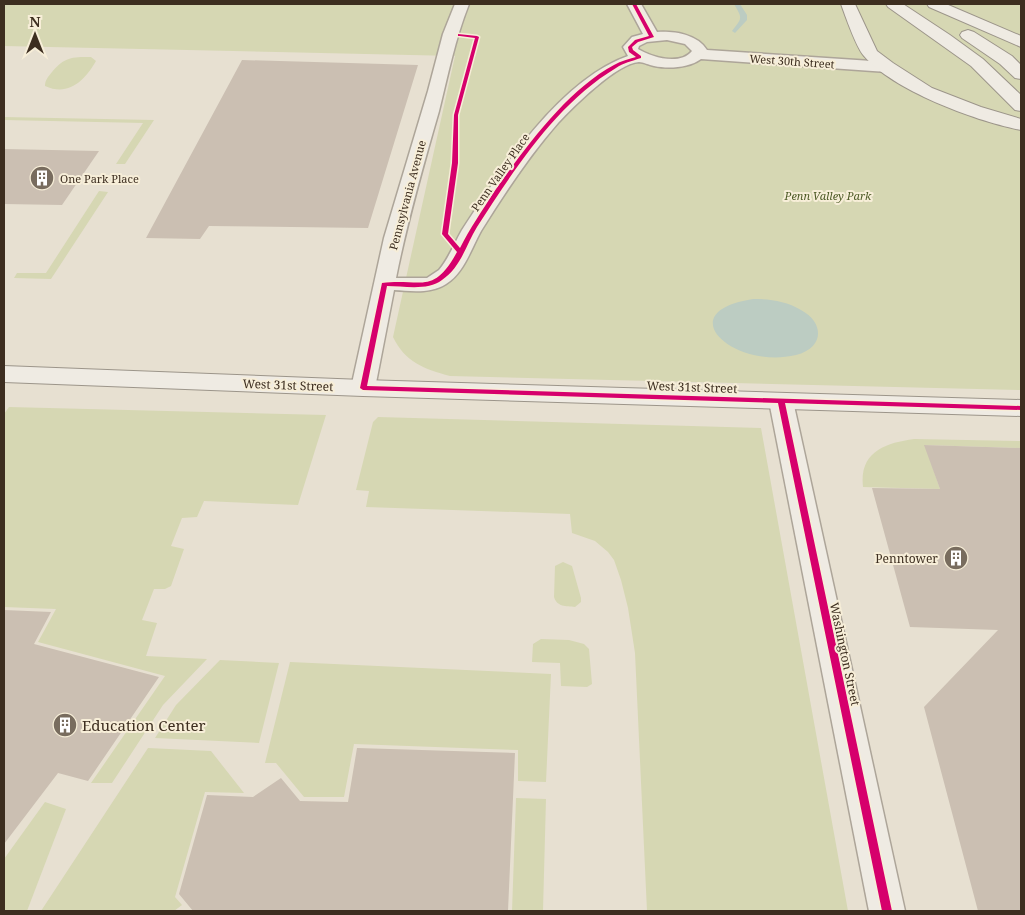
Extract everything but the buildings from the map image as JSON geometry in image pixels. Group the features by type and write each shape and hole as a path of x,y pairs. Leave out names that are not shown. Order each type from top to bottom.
{"main road":[{"path":"848,4 870,53 887,68 926,92 975,111 1021,124"},
{"path":"893,4 948,40 981,66 1008,90 1021,106"},
{"path":"921,4 1006,60 1021,74"},
{"path":"934,4 1021,42"},
{"name":"West 31st Street","path":"4,374 363,388 1021,408"}],"street":[{"name":"Pennsylvania Avenue","path":"363,388 394,238 436,92 450,34 462,4"},
{"path":"634,4 652,37"},
{"path":"667,36 690,41 700,50 697,54 687,61 661,63 639,57 631,51 630,47 641,38 667,36"},
{"name":"West 30th Street","path":"697,54 887,68"},
{"name":"Penn Valley Place","path":"384,284 433,283 454,266 470,234 527,150 561,110 615,66 639,57"},
{"name":"Washington Street","path":"781,401 887,911"}],"green space":[{"name":"Penn Valley Park","path":"4,4 1021,4 1021,390 450,376 424,367 403,353 393,337 455,56 4,46"},
{"path":"91,57 96,61 87,74 75,85 62,89 45,86 49,75 65,61 73,58"},
{"path":"4,117 154,120 125,164 116,164 143,123 4,120"},
{"path":"99,191 108,192 51,279 14,278 17,273 46,273"},
{"path":"9,407 326,415 298,505 204,501 197,517 182,518 171,546 184,549 171,586 165,589 154,589 142,620 157,623 146,656 207,659 163,705 112,783 91,783 165,676 38,642 56,609 4,607 4,414"},
{"path":"378,417 761,428 848,911 647,911 635,653 628,608 614,560 595,541 572,533 570,514 366,507 369,491 356,490 373,422"},
{"path":"914,439 1021,441 1021,448 925,445 940,489 863,487 865,465 876,451 893,443"},
{"path":"563,562 572,566 581,598 581,602 575,607 557,603 554,597 555,566"},
{"path":"541,639 569,640 584,644 589,649 592,684 587,687 561,686 560,663 532,662 533,644"},
{"path":"220,660 279,663 259,743 155,738 176,705"},
{"path":"290,662 551,674 546,782 518,781 518,750 354,744 344,797 304,797 276,763 265,763"},
{"path":"148,748 211,751 244,793 205,792 175,897 182,905 174,911 41,911"},
{"path":"516,798 546,799 543,911 512,911"},
{"path":"45,802 66,809 27,911 4,911 4,859"}],"shaded area":[{"path":"753,299 766,299 790,304 809,315 817,328 818,335 812,347 796,355 773,357 752,354 733,347 720,338 713,326 715,315 728,306"}],"waterway":[{"path":"735,31 744,20 744,15 737,4"}],"cycle path":[{"path":"634,4 652,37 642,38 630,47 631,51 639,57"},
{"path":"460,35 477,37 456,115 455,163 445,234 461,253"},
{"path":"639,57 614,67 592,83 552,121 501,186 471,232 456,261 446,274 429,284 384,284 363,388 1021,408"},
{"path":"781,401 887,911"}],"place":[{"name":"One Park Place","path":"42,178"},
{"name":"Penntower","path":"956,558"},
{"name":"Education Center","path":"65,725"}]}
